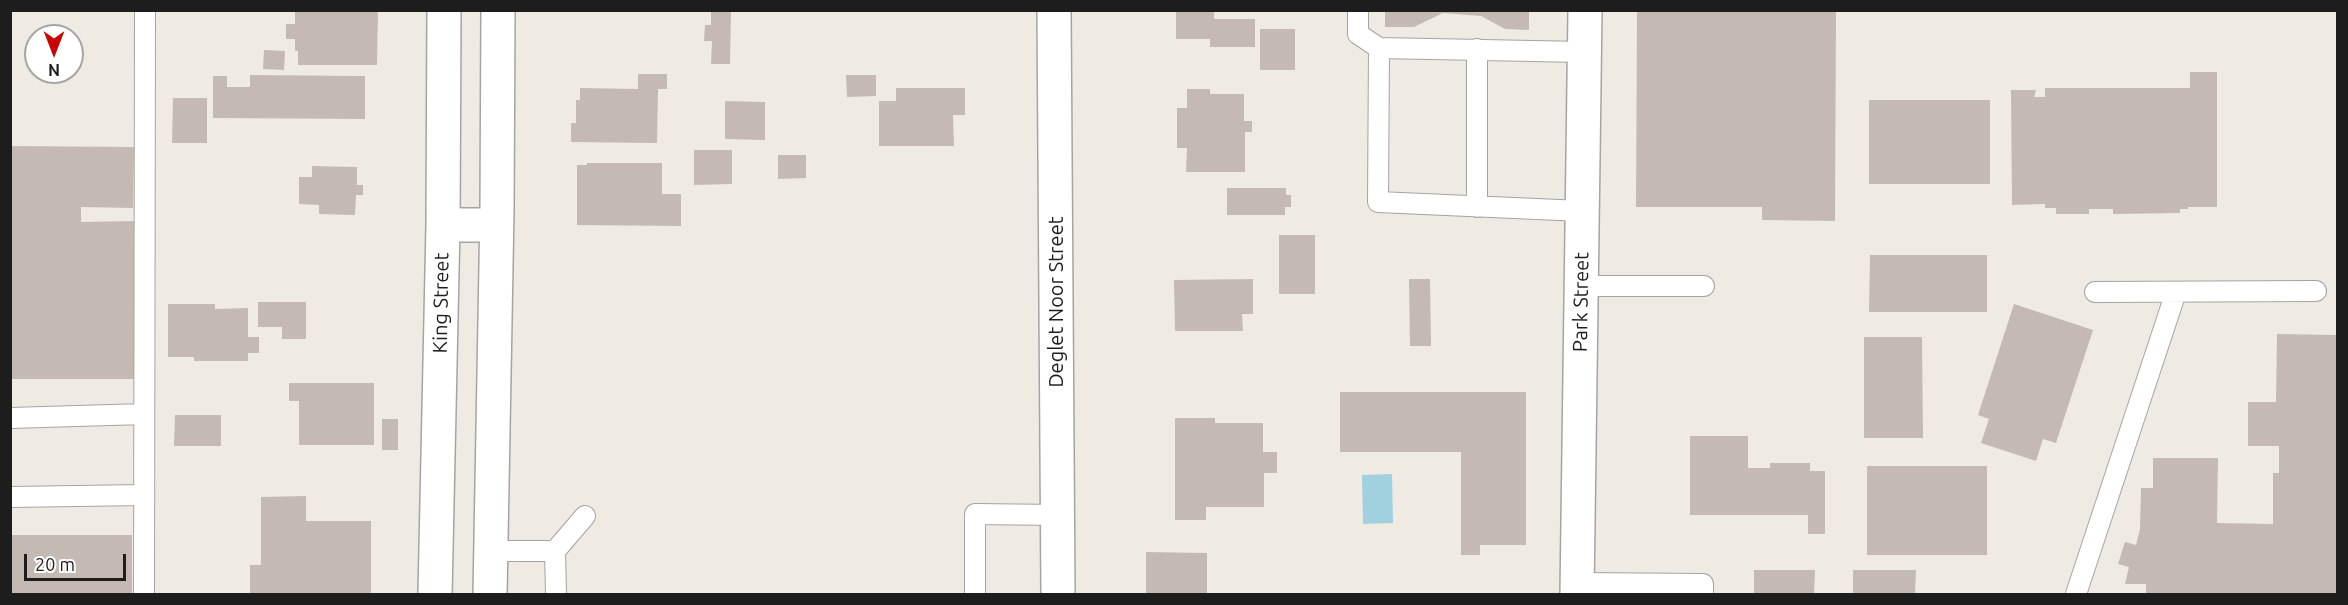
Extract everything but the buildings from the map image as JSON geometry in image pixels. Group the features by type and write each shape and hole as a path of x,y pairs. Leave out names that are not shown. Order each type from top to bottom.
{"street":[{"name":"King Street","path":"435,594 443,225 444,10"},
{"path":"490,594 498,10"},
{"name":"Deglet Noor Street","path":"1054,10 1058,594"},
{"name":"Park Street","path":"1577,589 1585,10"},
{"path":"443,225 496,225"}],"lane":[{"path":"144,594 145,10"},
{"path":"1358,10 1358,34 1379,48 1584,52"},
{"path":"1379,48 1378,202 1582,211"},
{"path":"1477,49 1477,207"},
{"path":"1581,286 1704,286"},
{"path":"2095,292 2316,291"},
{"path":"2076,594 2176,292"},
{"path":"10,418 144,414"},
{"path":"10,497 144,495"},
{"path":"975,594 975,514 1058,515"},
{"path":"556,594 555,551 585,516"},
{"path":"491,551 555,551"},
{"path":"1577,589 1703,584 1703,594"}],"water":[{"path":"1392,474 1393,523 1363,524 1362,475"}]}
